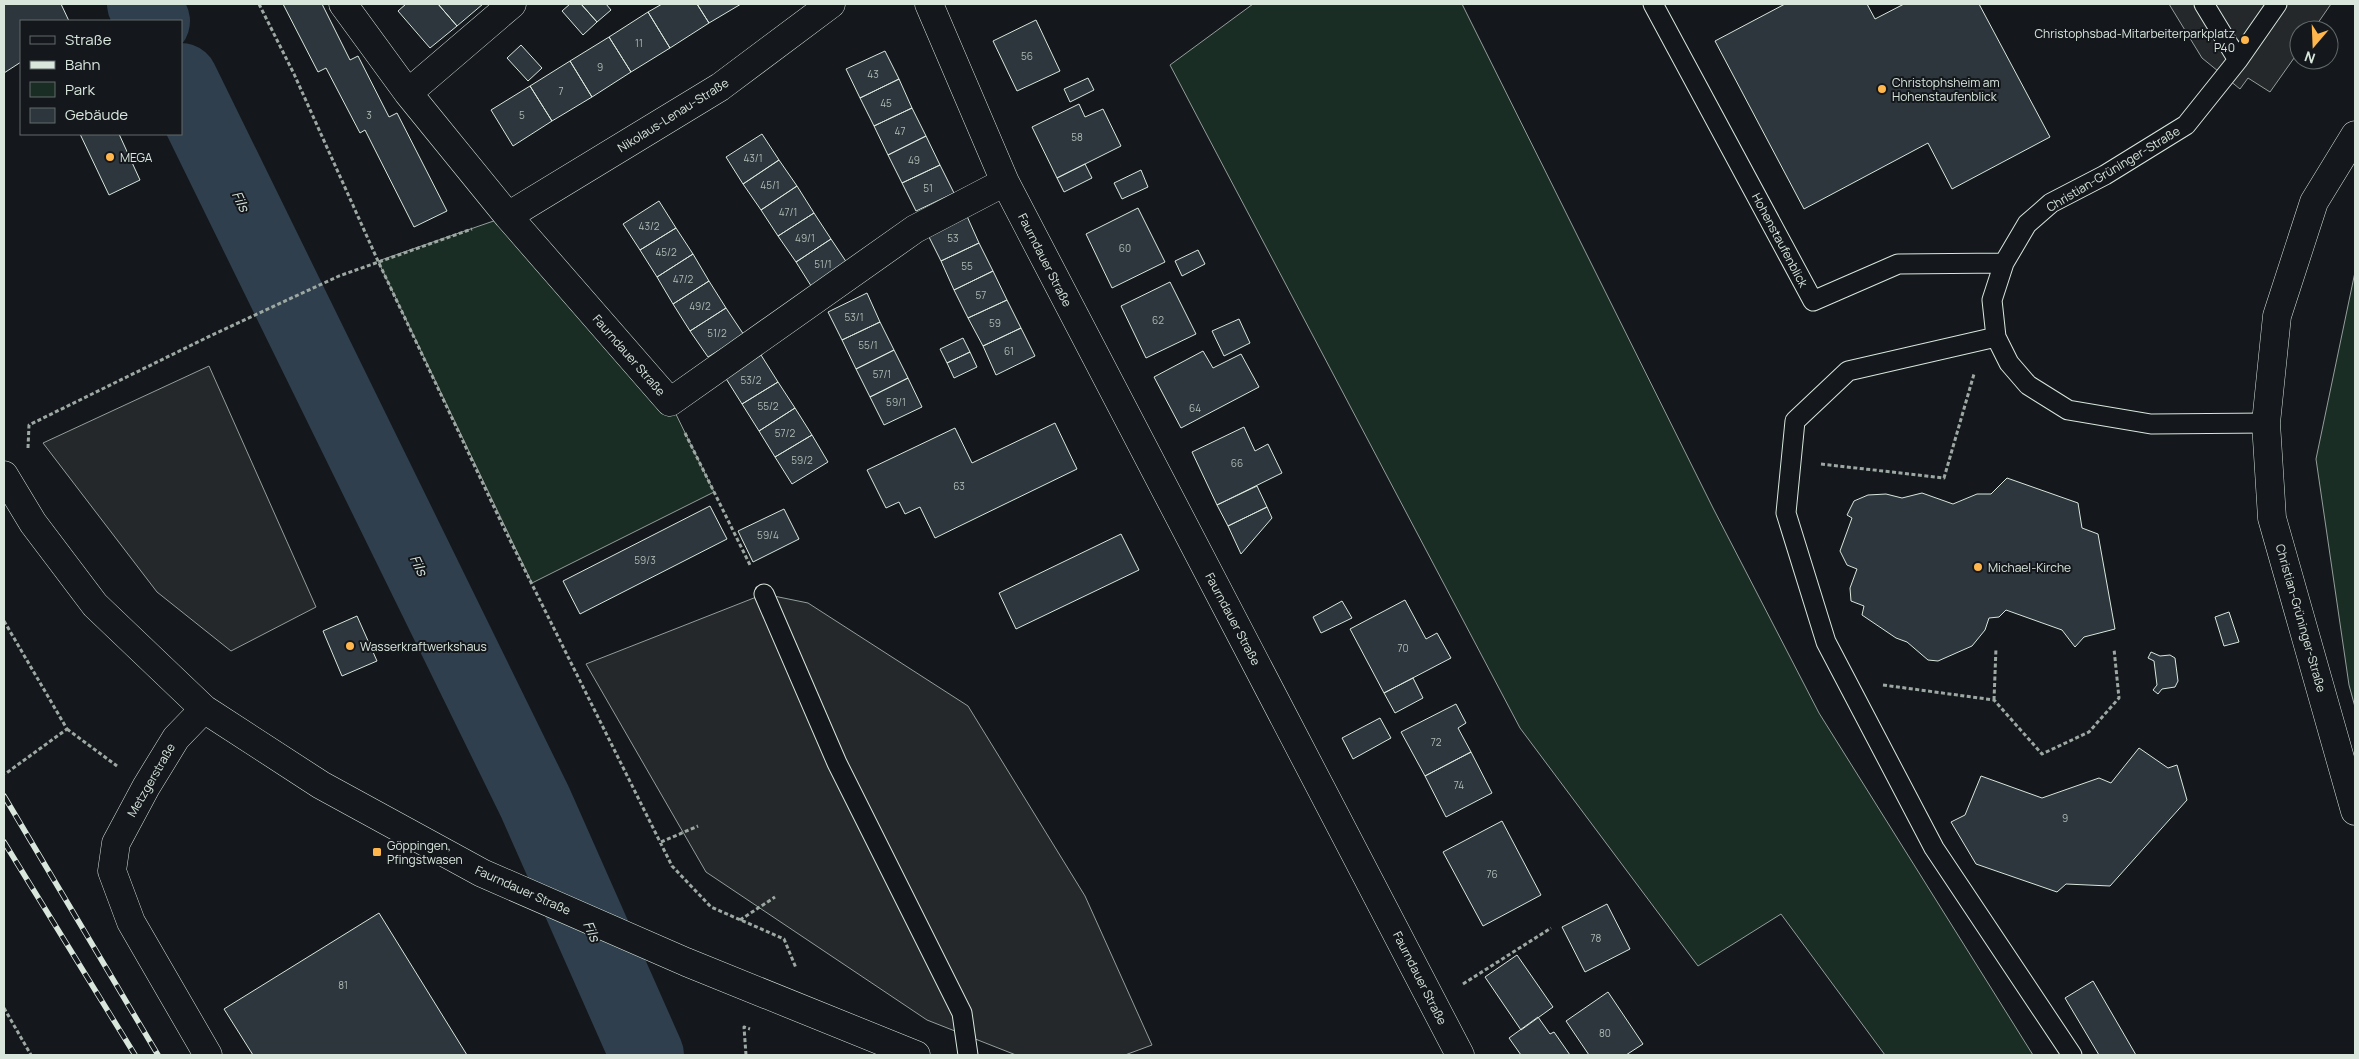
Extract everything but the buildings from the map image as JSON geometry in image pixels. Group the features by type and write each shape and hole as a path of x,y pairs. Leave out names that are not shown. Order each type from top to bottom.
{"street":[{"name":"Faurndauer Straße","path":"343,4 408,93 508,216 670,402 916,229 1005,182"},
{"path":"408,93 512,4"},
{"name":"Nikolaus-Lenau-Straße","path":"508,216 720,87 830,4"},
{"name":"Faurndauer Straße","path":"929,4 1005,182 1460,1055"},
{"name":"Christian-Grüninger-Straße","path":"2355,135 2314,202 2277,316 2266,423 2272,518 2355,811"},
{"path":"4,475 33,523 95,605 204,709"},
{"name":"Faurndauer Straße","path":"204,709 321,784 482,873 686,962 916,1055"},
{"name":"Metzgerstraße","path":"204,709 176,738 146,787 116,843 112,871 131,922 208,1055"}],"lane":[{"name":"Hohenstaufenblick","path":"1653,4 1813,301 1898,264 2004,262"},
{"path":"2204,4 2238,60"},
{"name":"Christian-Grüninger-Straße","path":"2266,423 2151,424 2068,410 2028,385 1990,338 1992,300 2004,262 2027,224 2051,203 2105,175 2186,126 2238,60 2276,4"},
{"path":"1990,338 1848,371 1795,421 1786,513 1826,642 1934,848 2072,1055"},
{"path":"764,594 837,763 962,1013 968,1055"}],"path":[{"path":"258,4 294,74 378,261 502,524 672,866 711,907 784,939 796,966 782,1000"},
{"path":"20,453 29,448 29,426 212,335 339,276 508,216"},
{"path":"1791,460 1944,478 1990,338"},
{"path":"670,402 764,594"},
{"path":"4,621 68,729 146,787"},
{"path":"1994,700 1996,648"},
{"path":"1845,679 1994,700 2042,754 2089,732 2119,698 2114,649"},
{"path":"4,774 68,729"},
{"path":"661,842 698,826"},
{"path":"740,920 775,897"},
{"path":"1433,1004 1551,928"},
{"path":"4,1008 31,1055"},
{"path":"746,1055 744,1027 753,1030"}],"green space":[{"path":"1253,4 1462,4 1713,508 1819,713 2033,1055 1885,1055 1781,914 1698,966 1520,728 1170,65"},
{"path":"508,216 670,402 714,492 532,583 378,261"},
{"path":"2355,272 2355,707 2349,685 2316,459"}],"shaded area":[{"name":"Christophsbad-Mitarbeiterparkplatz P40","path":"2169,4 2331,4 2320,20 2289,20 2289,65 2270,92 2248,78 2240,89 2202,58"},
{"path":"209,366 316,607 231,651 157,592 43,443"},
{"path":"764,594 808,603 968,706 1085,896 1152,1045 1125,1055 1016,1055 927,1020 706,872 586,664"}],"waterway":[{"name":"Fils","path":"144,4 152,20"},
{"name":"Fils","path":"182,82 535,802 647,1055"}],"railway":[{"path":"4,796 158,1055"},
{"path":"4,842 135,1055"}],"place":[{"name":"Christophsbad-Mitarbeiterparkplatz P40","path":"2245,40"},
{"name":"Christophsheim am Hohenstaufenblick","path":"1882,89"},
{"name":"MEGA","path":"110,157"},
{"name":"Michael-Kirche","path":"1978,567"},
{"name":"Wasserkraftwerkshaus","path":"350,646"},
{"name":"Göppingen, Pfingstwasen","path":"377,852"}]}
